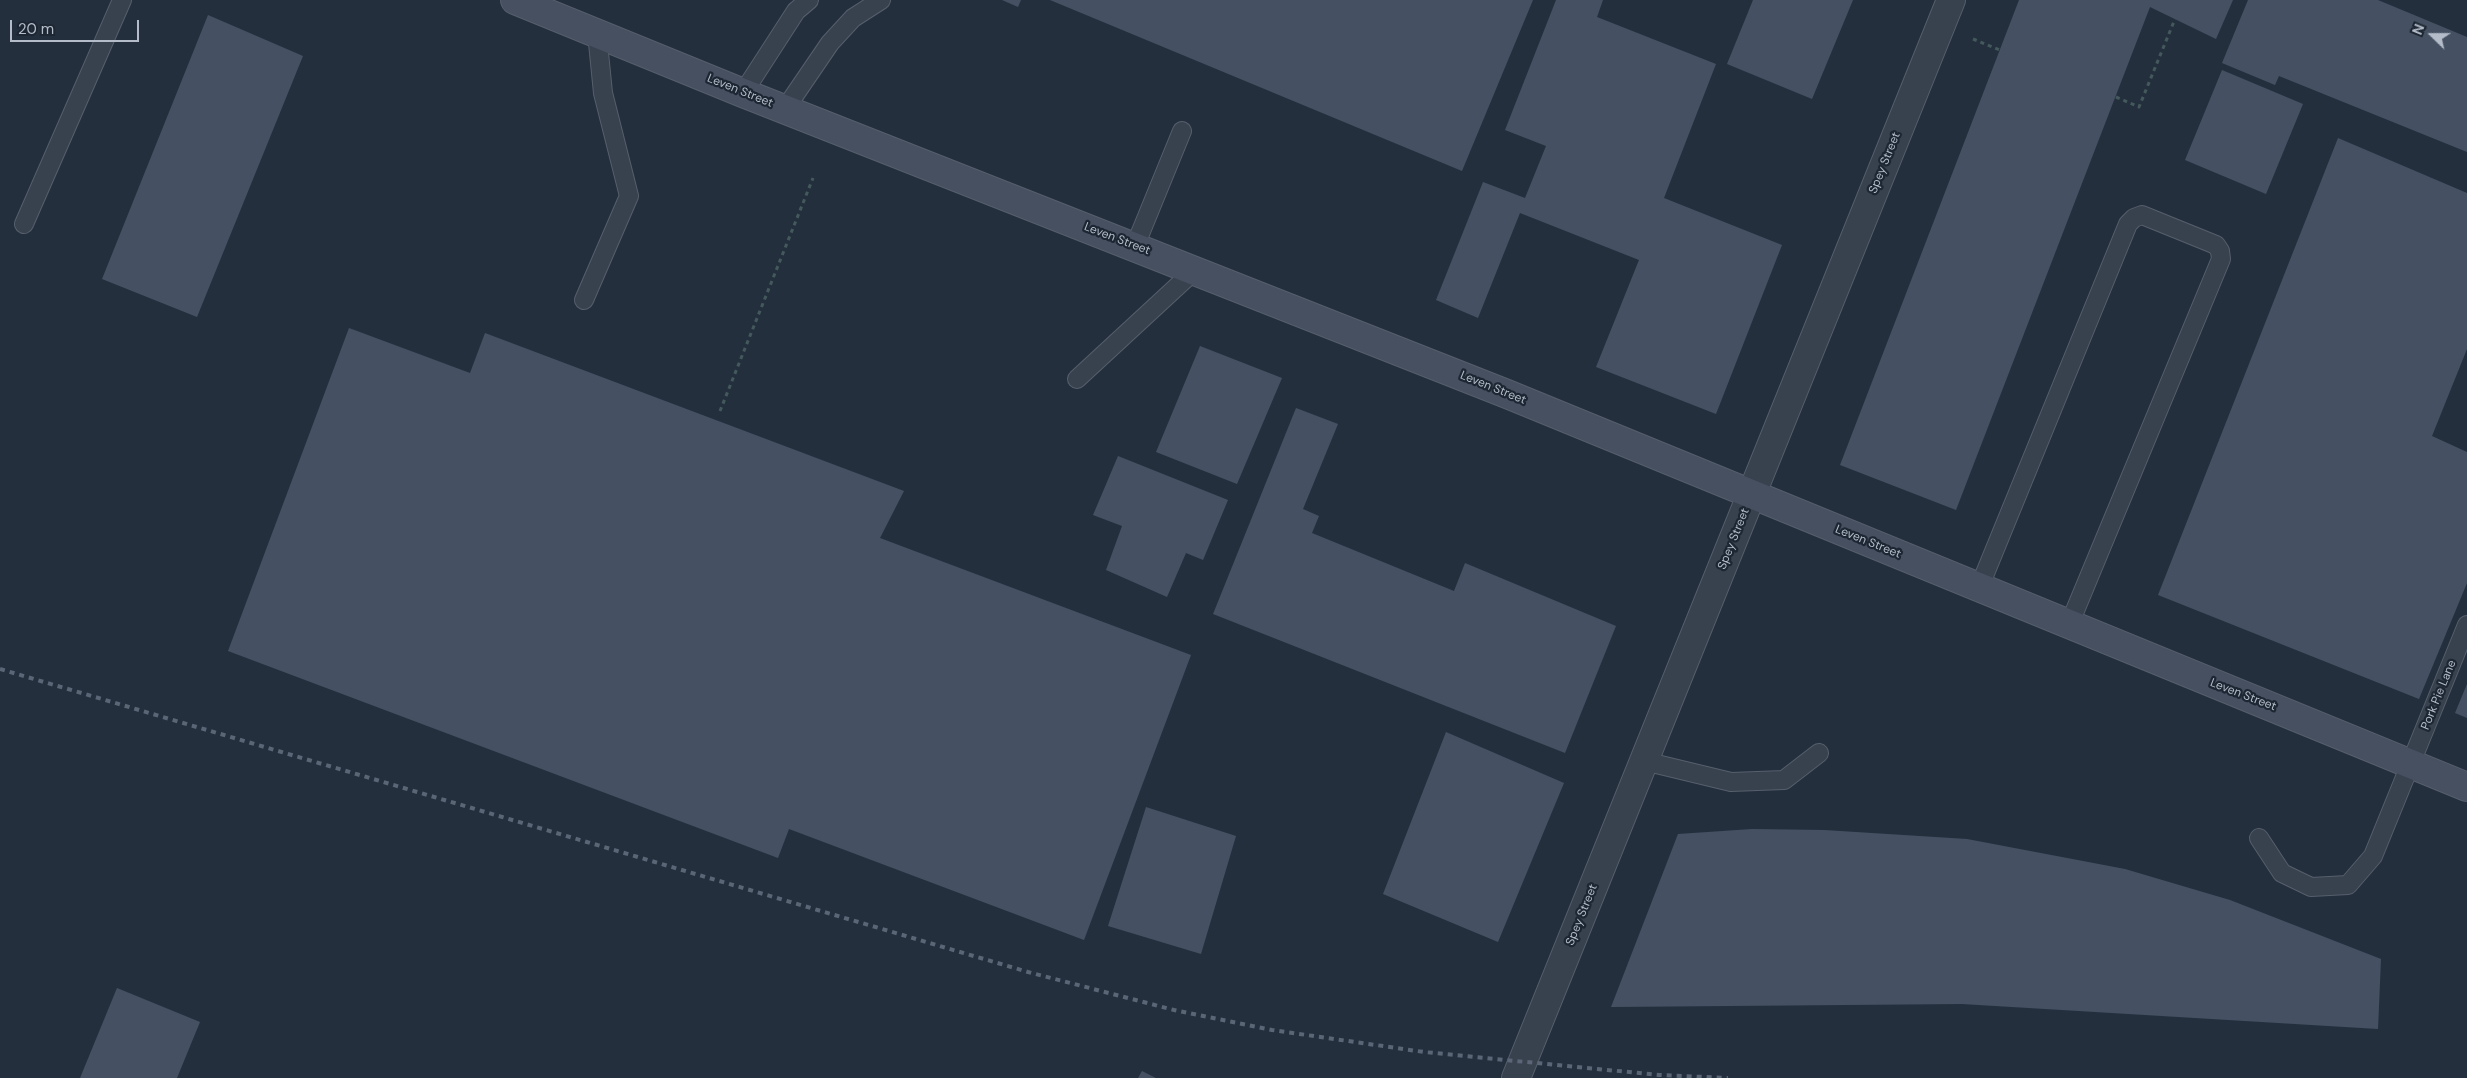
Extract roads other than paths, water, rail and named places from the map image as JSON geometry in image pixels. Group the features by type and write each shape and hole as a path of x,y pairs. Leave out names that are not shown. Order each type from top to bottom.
{"street":[{"name":"Leven Street","path":"515,0 743,93 1195,270 2467,787"},
{"name":"Spey Street","path":"1516,1078 1951,0"}],"lane":[{"path":"24,224 122,0"},
{"path":"743,93 796,11 809,0"},
{"path":"785,109 830,43 853,18 881,0"},
{"path":"584,300 629,196 603,93 597,33"},
{"path":"1135,246 1182,131"},
{"path":"1980,588 2128,224 2134,218 2142,216 2216,245 2220,251 2221,259 2069,625"},
{"path":"1077,379 1195,270"},
{"name":"Pork Pie Lane","path":"2259,838 2282,872 2310,887 2348,885 2373,856 2467,625"},
{"path":"1644,761 1731,782 1784,780 1819,753"}],"railway":[{"path":"0,669 1028,972 1174,1010 1272,1030 1424,1052 1659,1075 1728,1078"}]}
